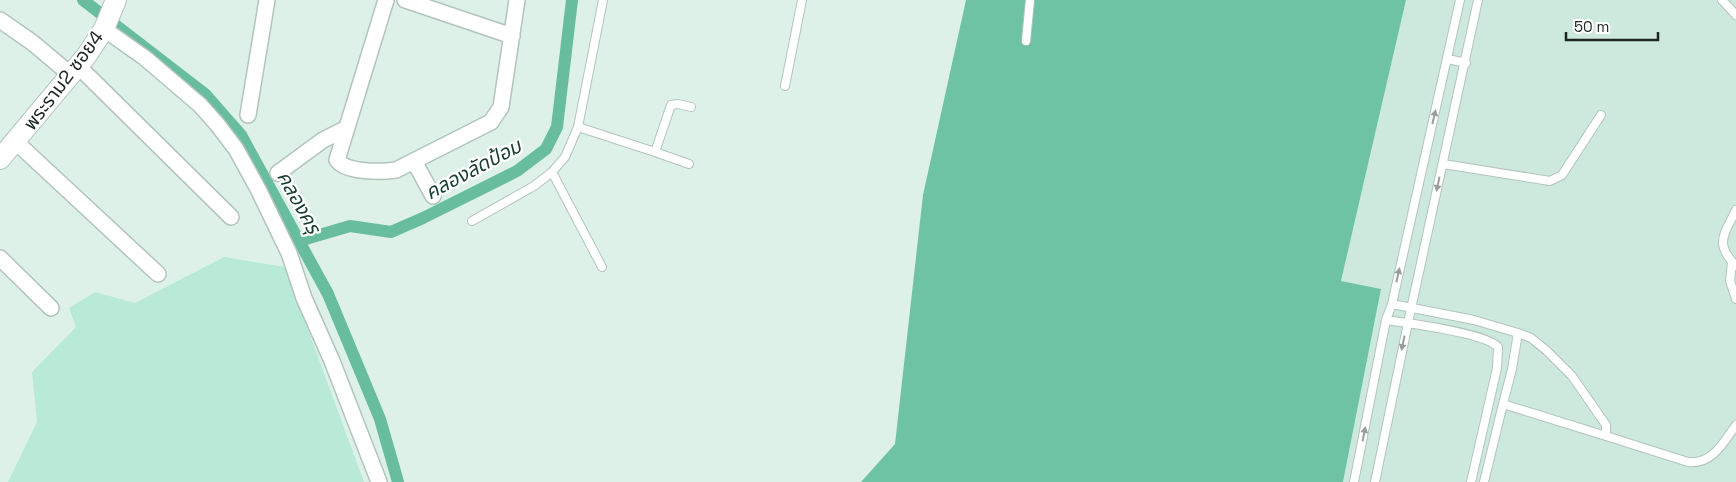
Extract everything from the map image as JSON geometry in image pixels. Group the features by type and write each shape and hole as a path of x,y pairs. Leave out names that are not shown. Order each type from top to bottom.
{"street":[{"path":"248,115 267,0"},
{"path":"386,0 337,160 340,165 347,168 382,172 396,170 491,122 501,107 517,0"},
{"path":"405,0 512,36"},
{"name":"พระราม2 ซอย4","path":"0,159 74,70 105,27 116,1"},
{"path":"0,20 74,70 231,217"},
{"path":"105,27 200,105 236,150 258,189 289,253 304,298 332,361 379,482"},
{"path":"278,173 323,140 347,128"},
{"path":"16,142 158,274"},
{"path":"414,161 433,196"},
{"path":"0,258 51,308"}],"lane":[{"path":"472,221 534,186 552,172 565,157 578,127 603,0"},
{"path":"785,86 802,0"},
{"path":"1026,41 1030,0"},
{"path":"1354,482 1386,320 1392,304 1460,0"},
{"path":"1375,482 1478,0"},
{"path":"1722,0 1736,15"},
{"path":"1448,59 1466,63"},
{"path":"656,152 671,106 678,104 691,107"},
{"path":"1443,164 1550,180 1562,175 1601,115"},
{"path":"578,127 689,164"},
{"path":"552,172 602,267"},
{"path":"1736,210 1722,237 1722,245 1734,264 1730,281 1736,299"},
{"path":"1392,304 1474,320 1531,338 1572,376 1606,425 1606,436"},
{"path":"1386,320 1474,336 1490,341 1498,347 1497,368 1471,482"},
{"path":"1484,482 1512,369 1518,333"},
{"path":"1503,404 1688,462 1699,463 1712,456 1736,425"}],"shaded area":[{"path":"1406,0 1736,0 1736,482 1343,482 1381,290 1341,281"}],"green space":[{"path":"966,0 1406,0 1341,281 1381,289 1343,482 861,482 895,444 923,195"},
{"path":"224,257 285,267 364,482 8,482 37,422 32,372 76,327 69,308 95,292 135,303"}],"waterway":[{"name":"คลองครุ","path":"83,0 205,94 241,135 328,294 380,419 398,482"},
{"name":"คลองลัดป้อม","path":"299,241 350,226 391,232 517,171 546,149 557,127 572,0"}]}
